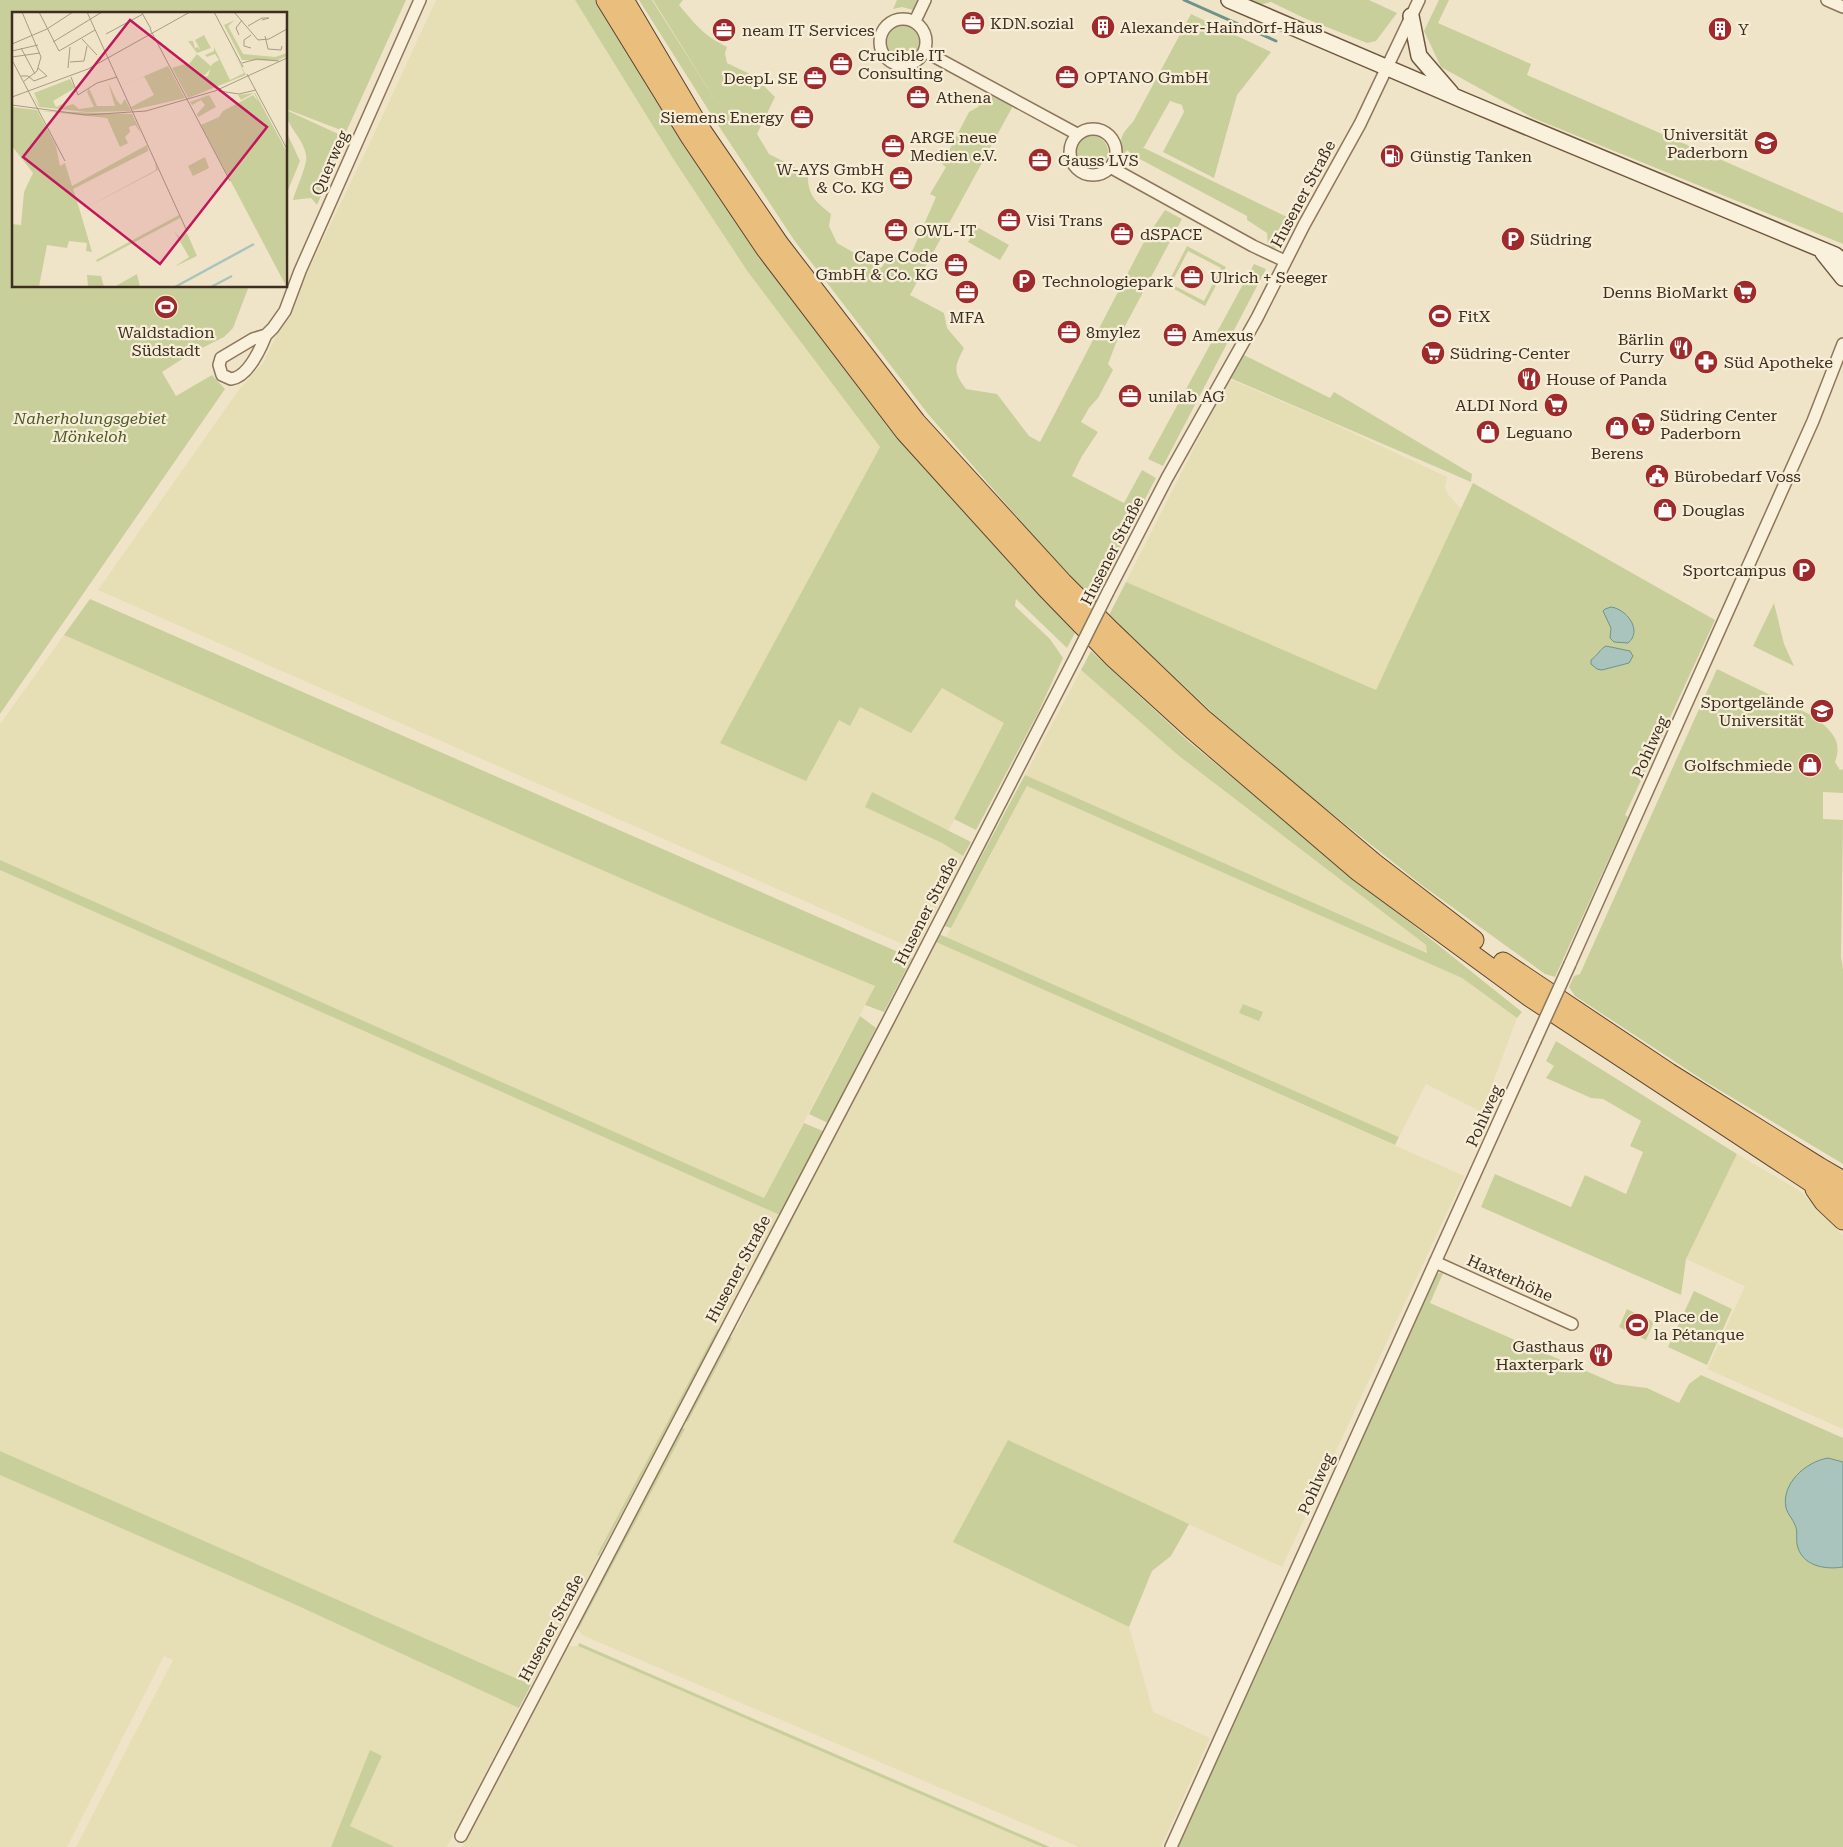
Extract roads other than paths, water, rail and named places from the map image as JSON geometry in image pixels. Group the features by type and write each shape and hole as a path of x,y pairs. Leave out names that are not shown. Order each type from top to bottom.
{"highway":[{"path":"606,0 691,138 765,248 905,432 1047,589 1114,656 1192,729 1358,871 1530,997 1810,1182 1843,1200"},
{"path":"624,0 701,130 791,260 916,422 1108,629 1203,719 1352,845 1499,960 1670,1073 1843,1181"},
{"path":"1810,1182 1824,1202 1843,1220"}],"main road":[{"path":"1229,0 1453,96 1840,257"},
{"path":"1411,16 1419,56 1453,96"},
{"path":"1816,247 1830,260 1843,278"}],"street":[{"name":"Querweg","path":"266,335 279,322 285,311 308,253 420,0"},
{"path":"915,22 925,0"},
{"name":"Husener Straße","path":"461,1836 891,1015 1167,478 1257,318 1360,124 1419,0"},
{"path":"1827,0 1843,7"},
{"path":"903,18 915,22 926,36 924,51 915,62 904,65 892,62 883,54 881,48 880,36 883,30 891,21 903,18"},
{"path":"924,51 1077,134"},
{"path":"1095,128 1109,135 1114,142 1116,155 1110,167 1099,174 1084,174 1075,167 1070,160 1069,150 1072,140 1077,134 1085,129 1095,128"},
{"path":"1110,167 1253,246 1286,261"},
{"name":"Pohlweg","path":"1171,1847 1709,657 1824,397 1843,344"},
{"name":"Pohlweg","path":"1824,397 1843,370"},
{"name":"Haxterhöhe","path":"1434,1262 1572,1324"}],"water":[{"path":"1611,607 1623,612 1631,621 1634,633 1628,643 1614,642 1610,638 1611,628 1603,611"},
{"path":"1606,646 1630,651 1633,656 1629,663 1602,670 1597,669 1591,664 1591,660"},
{"path":"1828,1458 1843,1462 1843,1567 1836,1568 1815,1565 1803,1557 1797,1544 1796,1527 1786,1508 1785,1499 1787,1491 1796,1475 1811,1464"}],"waterway":[{"path":"1184,0 1276,41"}],"place":[{"name":"KDN.sozial","path":"973,23"},
{"name":"Alexander-Haindorf-Haus","path":"1103,27"},
{"name":"Y","path":"1720,29"},
{"name":"neam IT Services","path":"724,30"},
{"name":"Crucible IT Consulting","path":"841,64"},
{"name":"OPTANO GmbH","path":"1067,77"},
{"name":"DeepL SE","path":"815,78"},
{"name":"Athena","path":"918,97"},
{"name":"Siemens Energy","path":"802,117"},
{"name":"Universität Paderborn","path":"1766,143"},
{"name":"ARGE neue Medien e.V.","path":"893,146"},
{"name":"Günstig Tanken","path":"1392,156"},
{"name":"Gauss LVS","path":"1040,160"},
{"name":"W-AYS GmbH & Co. KG","path":"901,178"},
{"name":"Visi Trans","path":"1009,220"},
{"name":"OWL-IT","path":"896,230"},
{"name":"dSPACE","path":"1122,234"},
{"name":"Südring","path":"1513,239"},
{"name":"Cape Code GmbH & Co. KG","path":"956,265"},
{"name":"Ulrich + Seeger","path":"1192,277"},
{"name":"Technologiepark","path":"1024,281"},
{"name":"MFA","path":"967,292"},
{"name":"Denns BioMarkt","path":"1745,292"},
{"name":"Waldstadion Südstadt","path":"166,307"},
{"name":"FitX","path":"1440,316"},
{"name":"8mylez","path":"1069,332"},
{"name":"Amexus","path":"1175,335"},
{"name":"Bärlin Curry","path":"1681,348"},
{"name":"Südring-Center","path":"1433,353"},
{"name":"Süd Apotheke","path":"1706,362"},
{"name":"House of Panda","path":"1529,379"},
{"name":"unilab AG","path":"1130,396"},
{"name":"ALDI Nord","path":"1556,405"},
{"name":"Südring Center Paderborn","path":"1643,424"},
{"name":"Berens","path":"1617,428"},
{"name":"Leguano","path":"1488,432"},
{"name":"Bürobedarf Voss","path":"1657,476"},
{"name":"Douglas","path":"1665,510"},
{"name":"Sportcampus","path":"1804,570"},
{"name":"Sportgelände Universität","path":"1822,711"},
{"name":"Golfschmiede","path":"1810,765"},
{"name":"Place de la Pétanque","path":"1637,1325"},
{"name":"Gasthaus Haxterpark","path":"1601,1355"}],"park label":[{"name":"Naherholungsgebiet Mönkeloh","path":"90,427"}]}
